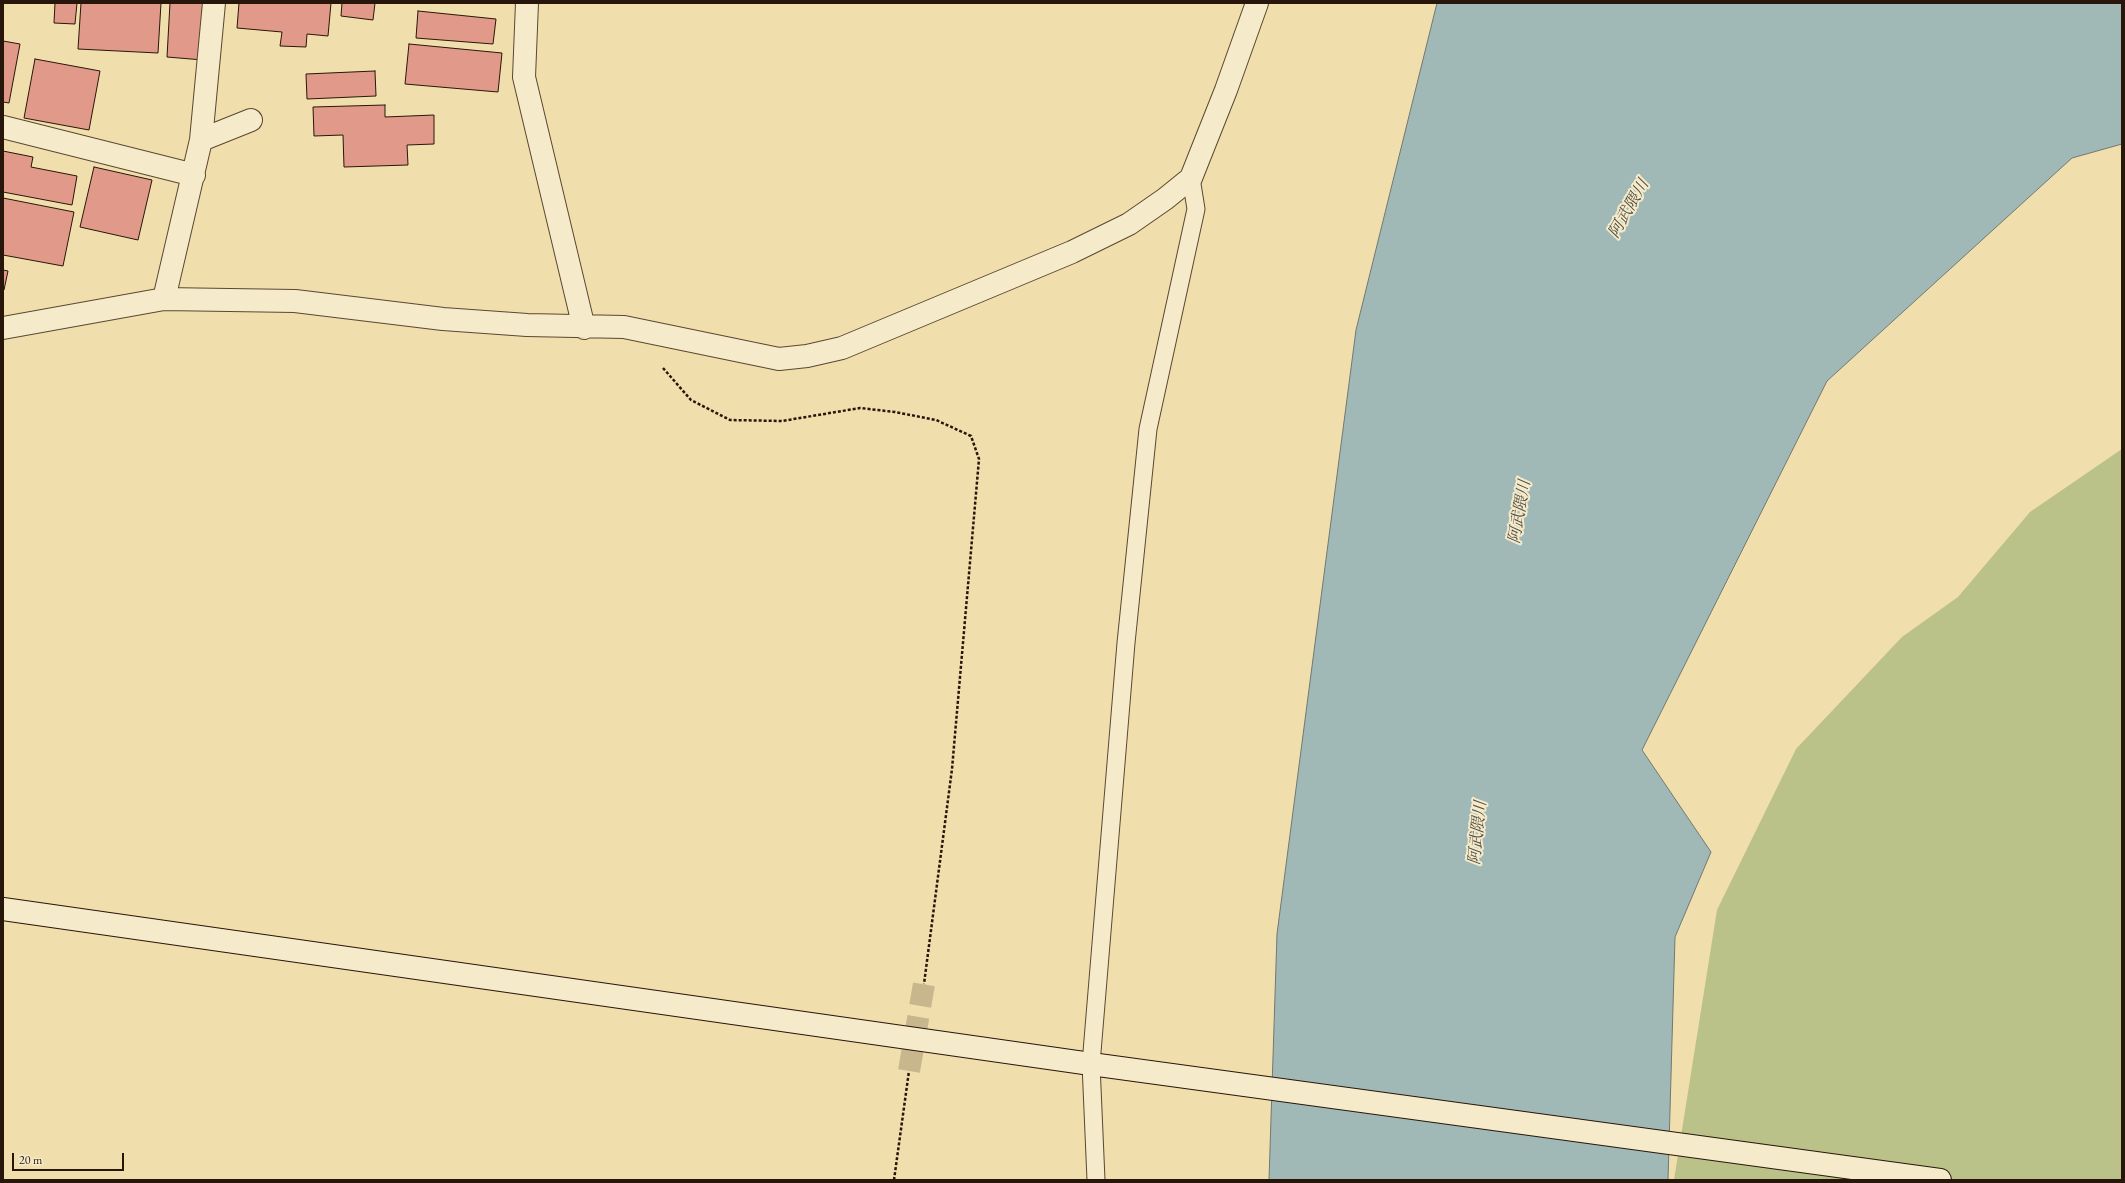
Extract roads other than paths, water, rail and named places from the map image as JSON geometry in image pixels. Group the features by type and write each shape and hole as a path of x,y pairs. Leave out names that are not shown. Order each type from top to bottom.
{"street":[{"path":"164,299 201,140 214,3"},
{"path":"527,3 524,77 584,328"},
{"path":"3,328 164,299 295,301 443,319 584,328 624,327 779,359 807,356 842,348 1072,252 1129,224 1165,199 1191,178 1226,90 1257,3"},
{"path":"201,140 251,120"},
{"path":"3,127 194,175"},
{"path":"3,909 1091,1064 1940,1180"}],"lane":[{"path":"1096,1180 1091,1064 1126,643 1148,429 1196,209 1191,178"}],"water":[{"name":"阿武隈川","path":"1437,3 2122,3 2122,144 2072,158 1827,381 1642,750 1711,852 1675,937 1668,1180 1269,1180 1277,934 1356,330"}],"tunnel":[{"path":"909,1071 924,984"}]}
